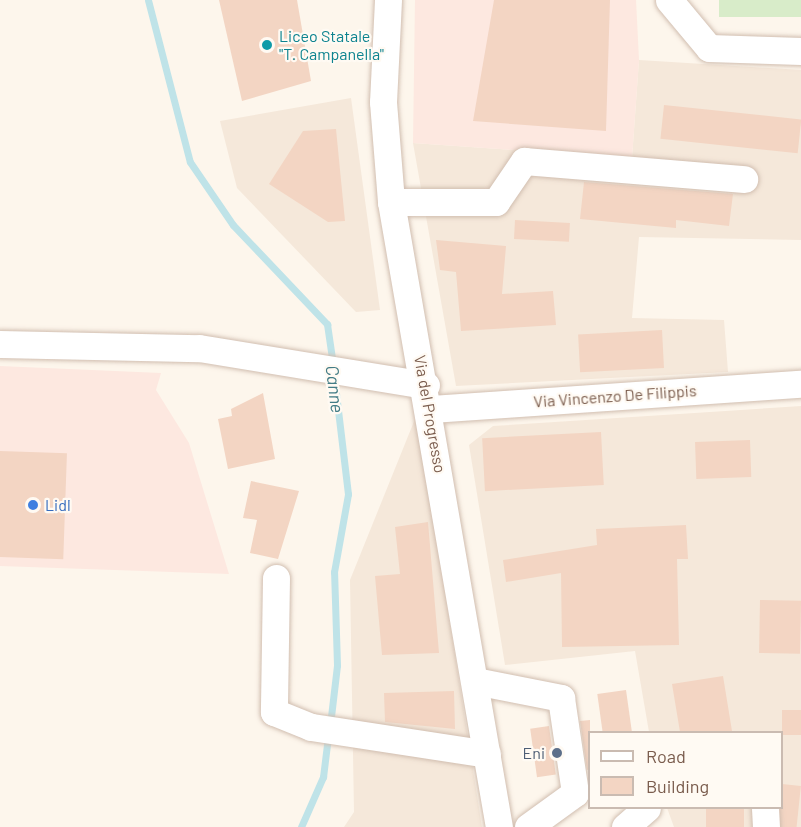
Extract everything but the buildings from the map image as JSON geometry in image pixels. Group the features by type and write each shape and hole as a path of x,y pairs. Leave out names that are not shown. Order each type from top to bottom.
{"street":[{"name":"Via del Progresso","path":"388,0 383,102 391,202 428,397 499,827"},
{"path":"669,0 709,48 801,51"},
{"path":"391,202 496,202 524,161 744,179"},
{"name":"Via Vincenzo De Filippis","path":"0,344 200,348 383,378 428,397 801,384"},
{"path":"276,578 274,712 312,727 487,754"},
{"path":"475,681 561,698 574,793 528,827"},
{"path":"625,827 645,809"},
{"path":"765,809 766,827"}],"shaded area":[{"path":"415,0 636,0 639,60 632,158 413,143"},
{"path":"639,60 801,70 801,240 639,237 632,318 724,320 728,372 456,386 413,143 632,158"},
{"path":"351,98 380,310 356,312 237,188 220,121"},
{"path":"0,366 161,373 156,390 189,443 229,574 0,566"},
{"path":"801,406 801,827 674,827 667,809 783,809 783,731 649,731 635,651 505,665 469,445 493,426"},
{"path":"417,414 482,827 344,827 354,812 350,580"}],"green space":[{"path":"719,0 801,0 801,17 719,17"}],"waterway":[{"name":"Canne","path":"148,0 190,162 233,225 327,324 333,365"},
{"name":"Canne","path":"330,725 337,665 334,572 348,494 334,376"},
{"name":"Canne","path":"301,827 323,777 328,736"}],"place":[{"name":"Liceo Statale \"T. Campanella\"","path":"267,45"},
{"name":"Lidl","path":"33,505"},
{"name":"Eni","path":"557,753"}]}
